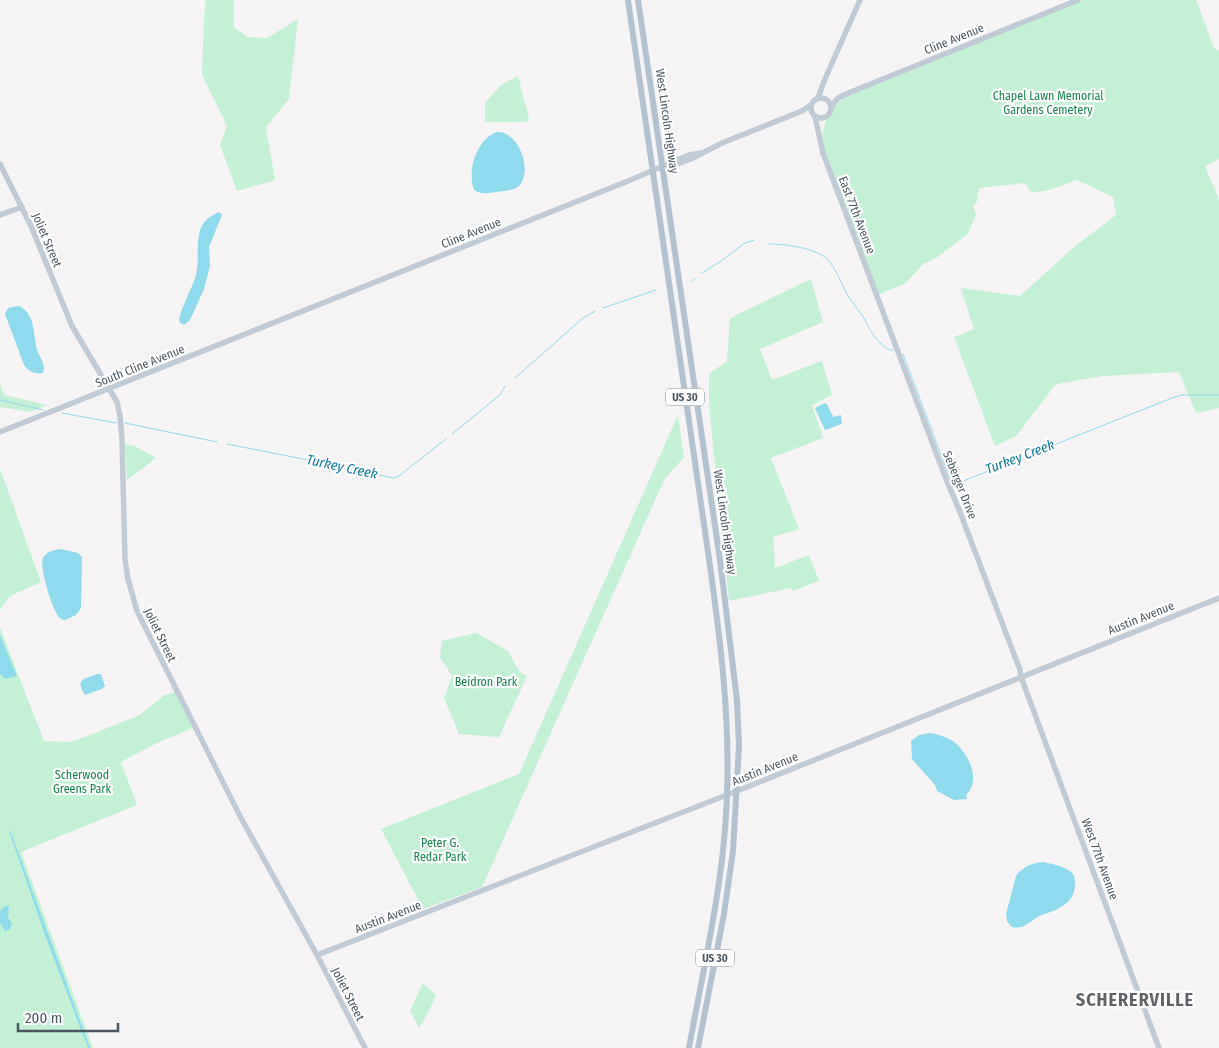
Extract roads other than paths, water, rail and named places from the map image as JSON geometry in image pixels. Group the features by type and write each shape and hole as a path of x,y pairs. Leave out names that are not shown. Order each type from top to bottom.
{"main road":[{"name":"West Lincoln Highway","path":"628,0 722,652 728,747 727,794 714,911 689,1048"},
{"name":"West Lincoln Highway","path":"638,0 731,644 737,700 739,745 733,851 724,914 698,1048"}],"street":[{"path":"814,116 811,104 818,98 860,0"},
{"name":"Cline Avenue","path":"826,99 838,98 1078,0"},
{"path":"802,111 824,118 830,114 831,107 826,99 825,79"},
{"path":"818,98 826,99"},
{"name":"Cline Avenue","path":"831,107 838,98"},
{"name":"Cline Avenue","path":"287,318 663,167 678,164 802,111 811,104"},
{"name":"East 77th Avenue","path":"814,116 823,153 879,301"},
{"name":"East 77th Avenue","path":"820,135 824,118"},
{"name":"Joliet Street","path":"0,164 22,207 72,326 111,388 117,402 120,416 125,558 128,579 137,611 241,818 317,955 365,1048"},
{"path":"0,215 22,207"},
{"name":"Seberger Drive","path":"879,301 989,587 1020,670 1021,678"},
{"name":"South Cline Avenue","path":"0,432 287,318"},
{"name":"Austin Avenue","path":"317,955 737,791 1219,598"},
{"name":"West 77th Avenue","path":"1021,678 1159,1048"}],"water":[{"path":"496,132 510,136 520,149 523,156 525,173 523,180 517,188 479,193 474,190 472,182 475,157 483,142"},
{"path":"219,212 222,215 209,247 210,266 204,289 190,320 184,325 179,322 180,315 197,270 198,244 201,229 204,222"},
{"path":"19,306 31,319 37,350 43,364 43,373 32,372 24,365 5,314 8,308"},
{"path":"825,403 833,417 841,415 842,424 825,430 815,408"},
{"path":"60,549 78,553 82,557 81,608 76,615 65,620 61,619 55,611 44,578 42,563 46,554"},
{"path":"0,635 17,676 5,679 0,674"},
{"path":"101,674 105,686 102,689 85,695 81,686 82,680"},
{"path":"930,733 953,741 968,759 973,774 973,782 971,789 966,795 967,799 954,800 937,791 935,785 912,759 911,741 919,735"},
{"path":"8,828 90,1048 88,1048 45,935"},
{"path":"1043,862 1062,867 1073,874 1075,882 1072,896 1068,902 1058,908 1039,916 1023,926 1012,927 1007,921 1006,914 1016,876 1028,866"},
{"path":"6,905 9,907 8,917 12,924 10,929 5,931 0,923 0,911"}],"waterway":[{"name":"Turkey Creek","path":"702,273 745,243 754,240"},
{"name":"Turkey Creek","path":"769,244 809,250 828,260 873,334 880,343 893,351"},
{"name":"Turkey Creek","path":"692,282 695,278"},
{"name":"Turkey Creek","path":"603,308 656,290"},
{"name":"Turkey Creek","path":"515,378 583,318 595,311"},
{"name":"Turkey Creek","path":"903,354 950,479 954,483 1181,395 1219,395"},
{"name":"Turkey Creek","path":"452,434 500,395 505,386"},
{"name":"Turkey Creek","path":"0,400 43,410"},
{"name":"Turkey Creek","path":"62,413 116,423"},
{"name":"Turkey Creek","path":"125,423 217,442"},
{"name":"Turkey Creek","path":"227,444 335,464 343,468 394,478 446,439"}],"district":[{"name":"SCHERERVILLE","path":"1135,1000"}],"park label":[{"name":"Chapel Lawn Memorial Gardens Cemetery","path":"1048,103"},
{"name":"Beidron Park","path":"486,682"},
{"name":"Scherwood Greens Park","path":"82,782"},
{"name":"Peter G. Redar Park","path":"440,850"}]}
